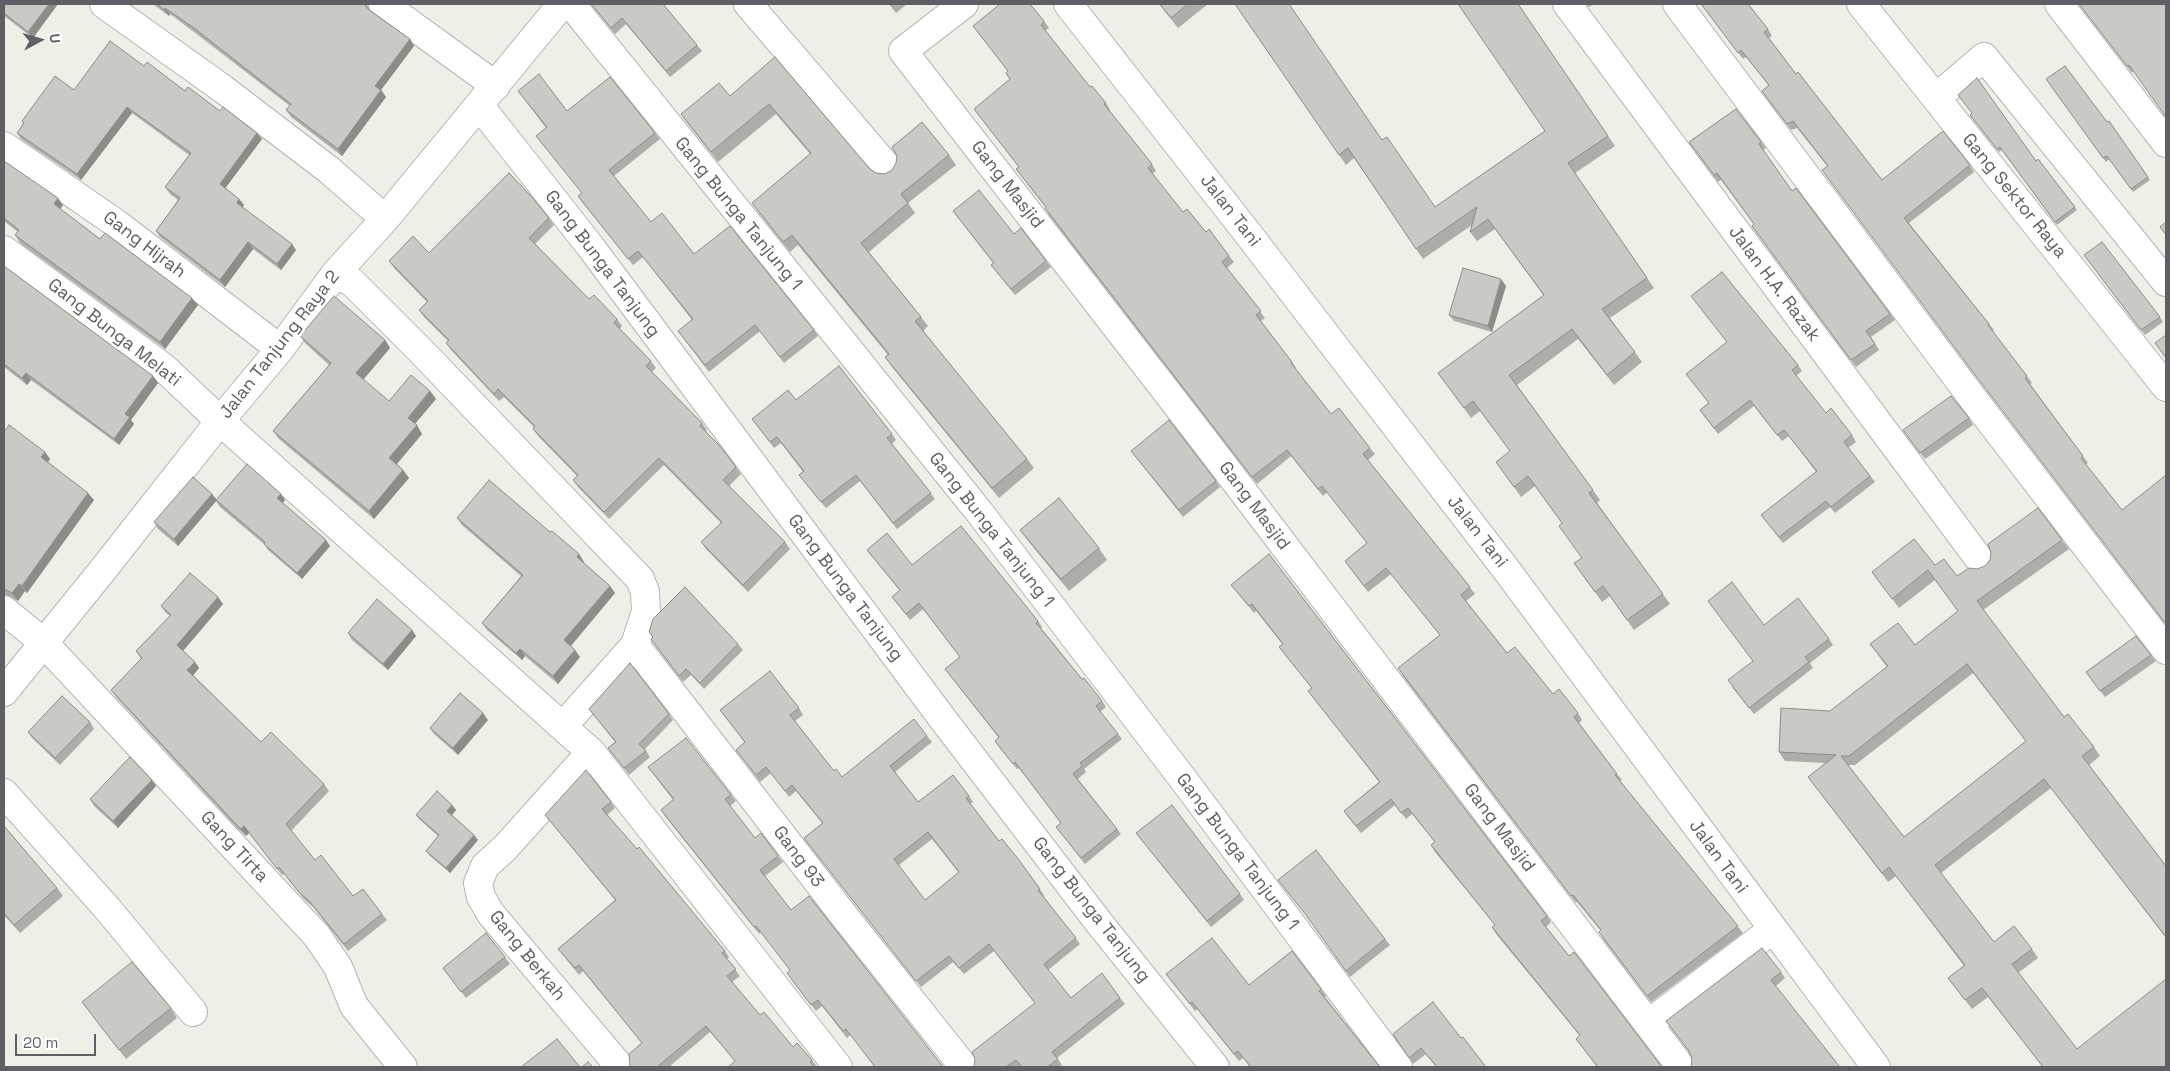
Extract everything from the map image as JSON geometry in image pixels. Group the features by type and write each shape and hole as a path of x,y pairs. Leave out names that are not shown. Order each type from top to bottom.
{"street":[{"path":"104,4 224,89 329,170 385,219"},
{"name":"Gang Bunga Tanjung","path":"383,4 488,96 590,246 945,722 1100,924 1215,1067"},
{"name":"Jalan Tanjung Raya 2","path":"4,692 220,421 280,349 335,274 385,219 562,4"},
{"name":"Gang Bunga Tanjung 1","path":"570,4 974,505 1186,783 1398,1067"},
{"path":"748,4 888,168"},
{"name":"Gang Masjid","path":"964,4 904,51 1207,444 1648,1024"},
{"name":"Jalan Tani","path":"1068,4 1243,227 1508,572 1772,930 1876,1067"},
{"name":"Jalan H.A. Razak","path":"1567,4 1982,564"},
{"path":"1677,4 1974,400 2166,650"},
{"name":"Gang Sektor Raya","path":"1861,4 2166,387"},
{"path":"2059,4 2166,143"},
{"path":"1936,98 1984,57 2166,282"},
{"name":"Gang Hijrah","path":"4,146 117,224 280,349"},
{"name":"Gang Bunga Melati","path":"4,250 163,367 220,421 591,752 838,1067"},
{"path":"335,274 352,282 640,579 646,592 646,611 635,644 563,726"},
{"name":"Gang Tirta","path":"4,610 43,642 316,936 338,967 354,1006 403,1067"},
{"name":"Gang 93","path":"635,644 844,917 964,1067"},
{"name":"Gang Berkah","path":"591,752 505,848 485,866 478,883 481,897 491,914 620,1067"},
{"path":"4,793 106,907 193,1012"},
{"path":"1681,1067 1648,1024 1772,930"}],"building":[{"path":"4,4 49,4 28,32 4,13"},
{"path":"157,4 364,4 369,10 410,39 375,86 381,90 338,149 286,110 291,104 194,28"},
{"path":"591,4 663,4 697,45 666,71 622,18 611,28"},
{"path":"1000,4 1030,4 1044,21 1041,25 1090,87 1092,86 1106,103 1104,104 1152,164 1148,168 1183,212 1187,209 1206,232 1209,229 1229,256 1222,262 1261,311 1256,315 1291,363 1331,414 1339,408 1370,448 1363,454 1470,587 1461,595 1507,653 1515,647 1553,694 1559,689 1578,713 1574,717 1617,774 1615,775 1738,926 1647,996 1599,932 1601,930 1573,895 1571,896 1398,668 1440,635 1386,568 1364,586 1345,561 1367,543 1322,486 1318,489 1287,450 1252,477 1045,208 1016,169 1019,167 974,109 1010,79 1006,73 1008,71 973,26"},
{"path":"1160,4 1188,4 1171,18"},
{"path":"1235,4 1289,4 1382,140 1387,137 1435,207 1545,131 1458,4 1518,4 1608,136 1568,163 1647,278 1602,309 1635,352 1607,375 1572,329 1509,375 1593,490 1589,493 1663,594 1627,620 1603,586 1595,592 1574,563 1582,558 1559,526 1562,523 1528,476 1514,487 1496,462 1510,451 1473,401 1464,408 1438,373 1544,295 1488,219 1470,232 1477,207 1416,249 1348,148 1339,155"},
{"path":"1701,4 1748,4 1768,29 1764,32 1796,74 1798,72 1882,180 1943,131 1970,165 1904,218 1989,324 2027,376 2025,378 2083,456 2081,458 2122,510 2166,475 2166,624 1982,384 1822,170 1828,166 1793,121 1787,124 1762,91 1769,85 1741,50 1738,53"},
{"path":"2079,4 2166,4 2166,117 2129,65 2127,66"},
{"path":"110,41 144,66 147,62 185,91 188,87 220,111 223,107 257,133 220,184 239,199 237,203 292,244 277,264 248,242 220,280 156,231 180,198 165,187 191,153 127,107 77,174 17,133 24,123 22,121 55,76 74,90"},
{"path":"775,57 869,168 876,173 885,174 892,170 897,156 892,147 922,122 949,155 901,194 908,203 861,243 921,317 915,321 1027,459 992,488 885,357 889,354 792,235 783,242 752,203 811,153 769,104 711,152 681,114 719,83 730,96"},
{"path":"2065,66 2107,122 2109,121 2148,177 2131,189 2107,156 2103,158 2046,79"},
{"path":"539,74 567,111 610,77 655,133 609,170 651,222 662,213 694,254 730,226 814,330 780,357 755,325 705,365 678,331 693,319 638,251 628,259 578,196 582,193 536,136 547,127 518,91"},
{"path":"1977,78 2036,161 2038,159 2075,207 2055,222 2000,147 1997,149 1970,115 1972,113 1958,95"},
{"path":"1736,109 1761,142 1759,144 1792,191 1796,188 1890,314 1866,331 1875,344 1851,360 1752,226 1754,224 1717,173 1714,175 1689,142"},
{"path":"4,161 58,198 54,204 100,239 105,233 192,298 160,342 15,235 19,230 4,218"},
{"path":"509,173 549,218 529,238 589,299 594,295 617,319 614,323 651,361 646,366 702,423 700,426 720,446 736,467 723,480 785,542 743,585 701,542 722,522 659,458 604,512 573,480 578,475 533,429 535,426 498,389 494,394 446,343 449,340 419,310 428,301 389,261 413,236 429,253"},
{"path":"979,190 1014,234 1021,228 1046,261 1011,289 991,265 994,263 953,211"},
{"path":"2166,222 2166,235 2160,227"},
{"path":"2102,242 2160,317 2141,330 2084,255"},
{"path":"4,266 153,376 125,414 130,417 114,439 26,373 22,378 4,364"},
{"path":"1463,268 1501,279 1488,326 1449,315"},
{"path":"1722,272 1798,365 1792,370 1826,413 1831,408 1852,435 1844,442 1870,476 1831,507 1826,501 1779,537 1761,515 1817,471 1784,430 1777,435 1750,400 1714,428 1700,410 1709,403 1686,374 1727,342 1691,296"},
{"path":"334,296 385,340 356,373 389,401 411,375 430,391 408,418 417,425 389,458 403,470 369,511 273,431 331,363 300,336"},
{"path":"2166,335 2166,358 2155,343"},
{"path":"839,366 892,434 887,438 931,493 893,523 856,475 821,502 799,475 804,471 777,437 770,442 752,419 788,390 796,400"},
{"path":"1951,396 1969,418 1920,453 1903,430"},
{"path":"1169,420 1216,481 1179,510 1131,451"},
{"path":"9,425 45,452 41,457 88,493 22,586 19,584 12,593 4,589 4,430"},
{"path":"247,464 281,494 277,498 326,540 297,573 264,544 265,542 216,500"},
{"path":"193,477 212,494 174,539 154,522"},
{"path":"489,480 579,554 577,557 610,586 564,640 575,650 553,676 520,649 516,653 482,623 523,575 457,518"},
{"path":"1059,498 1099,548 1061,579 1020,530"},
{"path":"2038,508 2062,540 1977,601 2064,717 2068,714 2094,747 2082,756 2166,866 2166,937 2044,779 1935,865 1994,942 2014,926 2032,949 2012,964 2077,1049 2166,979 2166,1067 2043,1067 1982,988 1965,1000 1948,978 1965,965 1889,867 1882,873 1808,777 1836,755 1779,752 1781,708 1830,711 1888,666 1870,644 1898,623 1915,645 1958,611 1928,570 1892,599 1872,572 1914,539 1935,565 1944,559 1957,576 1969,568 1977,569 1985,566 1990,560 1991,553 1988,544","holes":["1967,664 2026,741 1904,837 1841,756 1849,756"]},
{"path":"961,526 1038,621 1036,623 1102,701 1096,706 1118,734 1080,763 1082,766 1073,774 1117,829 1081,858 1056,827 1061,823 1015,762 1013,764 995,741 999,737 945,669 960,657 919,603 906,614 892,597 900,590 867,550 887,533 912,565"},
{"path":"1269,554 1547,916 1541,921 1569,956 1574,952 1662,1067 1598,1067 1576,1039 1580,1035 1492,927 1495,925 1431,845 1435,842 1408,808 1401,813 1391,799 1356,826 1344,811 1380,782 1308,691 1312,688 1279,647 1283,644 1252,604 1249,606 1231,585"},
{"path":"190,573 218,597 177,645 195,662 187,670 261,742 271,732 324,784 286,824 315,860 321,855 353,896 363,889 382,914 344,944 279,867 277,869 244,826 241,829 234,822 111,690 142,658 136,651 171,615 161,606"},
{"path":"1732,582 1764,625 1798,598 1829,639 1805,657 1809,662 1749,708 1728,680 1753,661 1708,601"},
{"path":"685,587 738,644 700,683 686,669 679,676 651,639 653,637 649,632 653,619"},
{"path":"377,599 412,630 383,664 348,633"},
{"path":"2136,636 2151,655 2100,691 2086,672"},
{"path":"630,663 669,714 639,744 646,751 624,768 608,748 616,742 589,709"},
{"path":"770,671 799,708 790,715 834,771 836,769 842,777 914,719 927,736 890,766 918,802 953,775 969,796 966,798 999,841 1002,839 1019,860 1040,889 1038,890 1076,938 1044,964 1071,998 1102,973 1120,998 1052,1052 1058,1059 1047,1067 1022,1067 1016,1060 1006,1067 973,1067 975,1059 972,1052 1035,1003 989,944 959,968 949,956 916,981 804,838 823,823 792,785 785,791 766,767 756,775 736,750 745,742 720,710","holes":["928,832 959,872 925,900 894,859"]},
{"path":"460,693 483,713 453,748 430,728"},
{"path":"62,696 90,722 55,758 28,732"},
{"path":"686,738 731,795 725,799 755,838 761,833 778,856 760,870 791,910 809,896 943,1067 875,1067 846,1029 843,1031 818,1000 811,1005 787,973 790,970 661,810 674,799 648,767"},
{"path":"130,757 152,780 113,821 90,799"},
{"path":"586,770 611,802 602,809 637,849 639,847 725,951 722,953 736,969 727,976 760,1015 764,1012 793,1047 797,1043 812,1060 810,1062 814,1067 728,1067 735,1061 706,1026 657,1067 629,1067 629,1054 642,1043 579,965 575,968 558,949 616,900 545,815"},
{"path":"437,791 452,805 447,811 474,835 446,868 426,851 439,835 416,815"},
{"path":"1172,805 1240,894 1207,921 1136,833"},
{"path":"4,826 57,888 14,925 4,913"},
{"path":"1316,850 1385,939 1346,971 1278,880"},
{"path":"486,933 505,957 461,992 443,968"},
{"path":"1212,938 1249,985 1292,951 1321,989 1319,991 1380,1067 1251,1067 1238,1051 1234,1054 1192,1002 1190,1004 1166,974"},
{"path":"1762,948 1781,972 1771,980 1840,1067 1691,1067 1692,1059 1689,1051 1666,1021"},
{"path":"132,962 171,1008 119,1050 82,1002"},
{"path":"1433,1002 1486,1067 1437,1067 1421,1048 1409,1058 1393,1034"},
{"path":"557,1039 580,1067 521,1067"},
{"path":"588,1062 593,1067 582,1067"}]}
